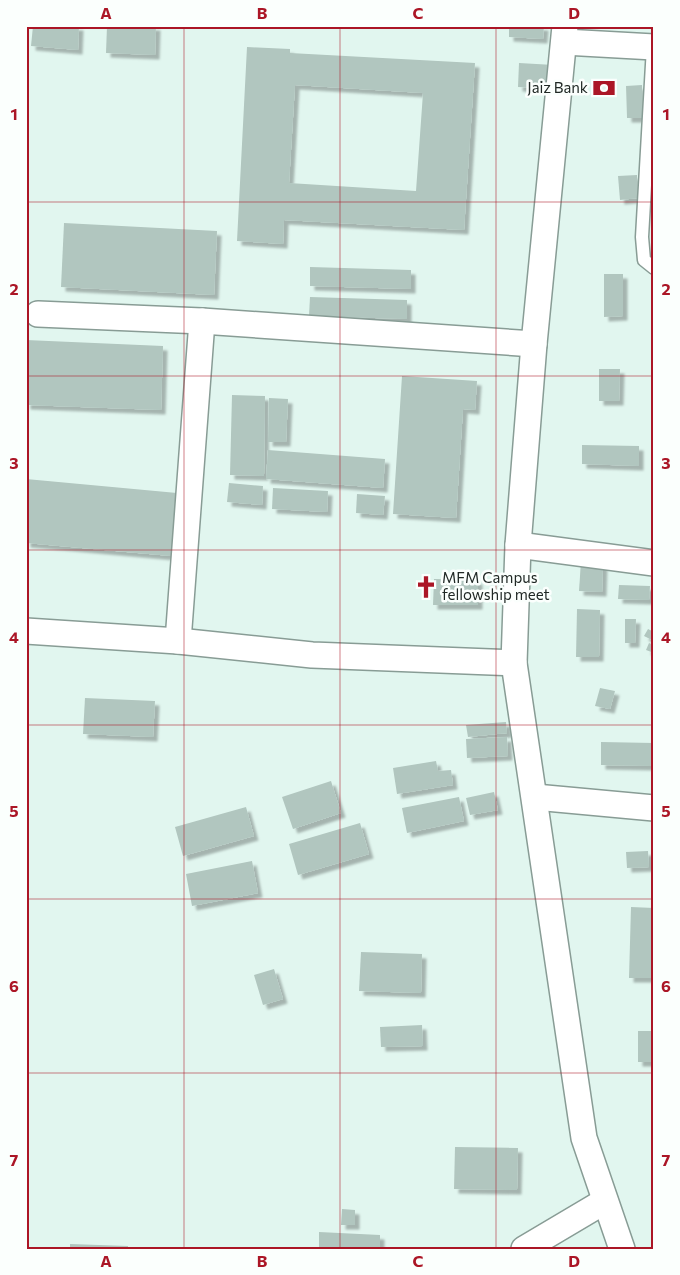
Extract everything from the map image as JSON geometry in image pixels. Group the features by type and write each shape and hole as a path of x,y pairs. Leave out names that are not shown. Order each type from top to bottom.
{"street":[{"path":"622,1249 584,1138 514,663 518,545 534,344 564,34 653,47"},
{"path":"38,314 202,321 534,344"},
{"path":"178,642 202,321"},
{"path":"518,545 654,563"},
{"path":"26,631 178,642 312,655 514,663"},
{"path":"535,797 654,808"},
{"path":"524,1249 605,1201"}],"lane":[{"path":"653,47 642,237 644,260 654,268"}],"building":[{"path":"33,26 79,26 78,50 31,46"},
{"path":"107,26 156,26 155,55 106,53"},
{"path":"509,26 544,26 543,39 509,37"},
{"path":"247,47 290,49 290,53 475,63 464,230 284,220 283,244 237,241","holes":["295,85 423,93 416,191 289,183"]},
{"path":"519,63 554,65 554,89 518,87"},
{"path":"642,85 643,118 627,118 626,86"},
{"path":"637,175 638,198 620,200 618,176"},
{"path":"64,223 217,231 214,295 61,287"},
{"path":"310,267 411,270 411,289 310,286"},
{"path":"604,274 623,274 623,316 604,317"},
{"path":"310,297 407,300 407,319 309,316"},
{"path":"26,340 163,346 161,410 26,405"},
{"path":"599,369 620,369 619,401 599,401"},
{"path":"402,376 477,381 475,410 463,409 456,518 393,514"},
{"path":"232,395 265,396 264,476 230,475"},
{"path":"269,398 288,399 286,442 268,442"},
{"path":"582,445 639,446 639,466 582,464"},
{"path":"268,450 385,459 383,488 266,479"},
{"path":"26,479 177,493 171,556 26,543"},
{"path":"229,483 263,486 262,505 227,502"},
{"path":"273,488 328,491 327,512 272,509"},
{"path":"357,494 385,496 383,515 356,513"},
{"path":"581,561 603,562 602,592 579,591"},
{"path":"434,579 478,580 478,605 433,605"},
{"path":"619,585 650,586 649,600 618,599"},
{"path":"577,609 600,610 599,657 576,657"},
{"path":"625,619 636,619 635,643 625,643"},
{"path":"648,629 654,632 654,641 644,636"},
{"path":"649,643 654,645 654,653 646,650"},
{"path":"600,688 615,691 610,709 595,706"},
{"path":"85,698 155,701 153,737 83,734"},
{"path":"506,722 507,733 468,737 466,725"},
{"path":"507,737 508,756 467,758 466,739"},
{"path":"601,742 654,743 654,766 601,765"},
{"path":"436,761 438,771 451,770 453,785 397,794 393,768"},
{"path":"331,781 341,813 293,829 282,797"},
{"path":"494,792 498,810 470,815 466,798"},
{"path":"459,797 464,821 407,833 402,808"},
{"path":"246,807 254,836 183,856 175,827"},
{"path":"360,823 369,854 298,875 289,844"},
{"path":"648,851 649,867 627,868 626,852"},
{"path":"252,861 258,893 192,906 186,874"},
{"path":"631,907 654,908 654,978 629,978"},
{"path":"361,952 422,954 421,993 359,991"},
{"path":"274,969 283,999 263,1005 254,975"},
{"path":"422,1025 423,1046 381,1047 380,1027"},
{"path":"638,1031 654,1031 654,1062 638,1062"},
{"path":"455,1147 518,1148 517,1190 454,1189"},
{"path":"342,1209 355,1210 355,1225 341,1225"},
{"path":"319,1232 380,1235 380,1249 319,1249"},
{"path":"70,1244 128,1246 128,1249 70,1249"}],"place":[{"name":"Jaiz Bank","path":"604,88"},
{"name":"MFM Campus fellowship meet","path":"426,587"}]}
